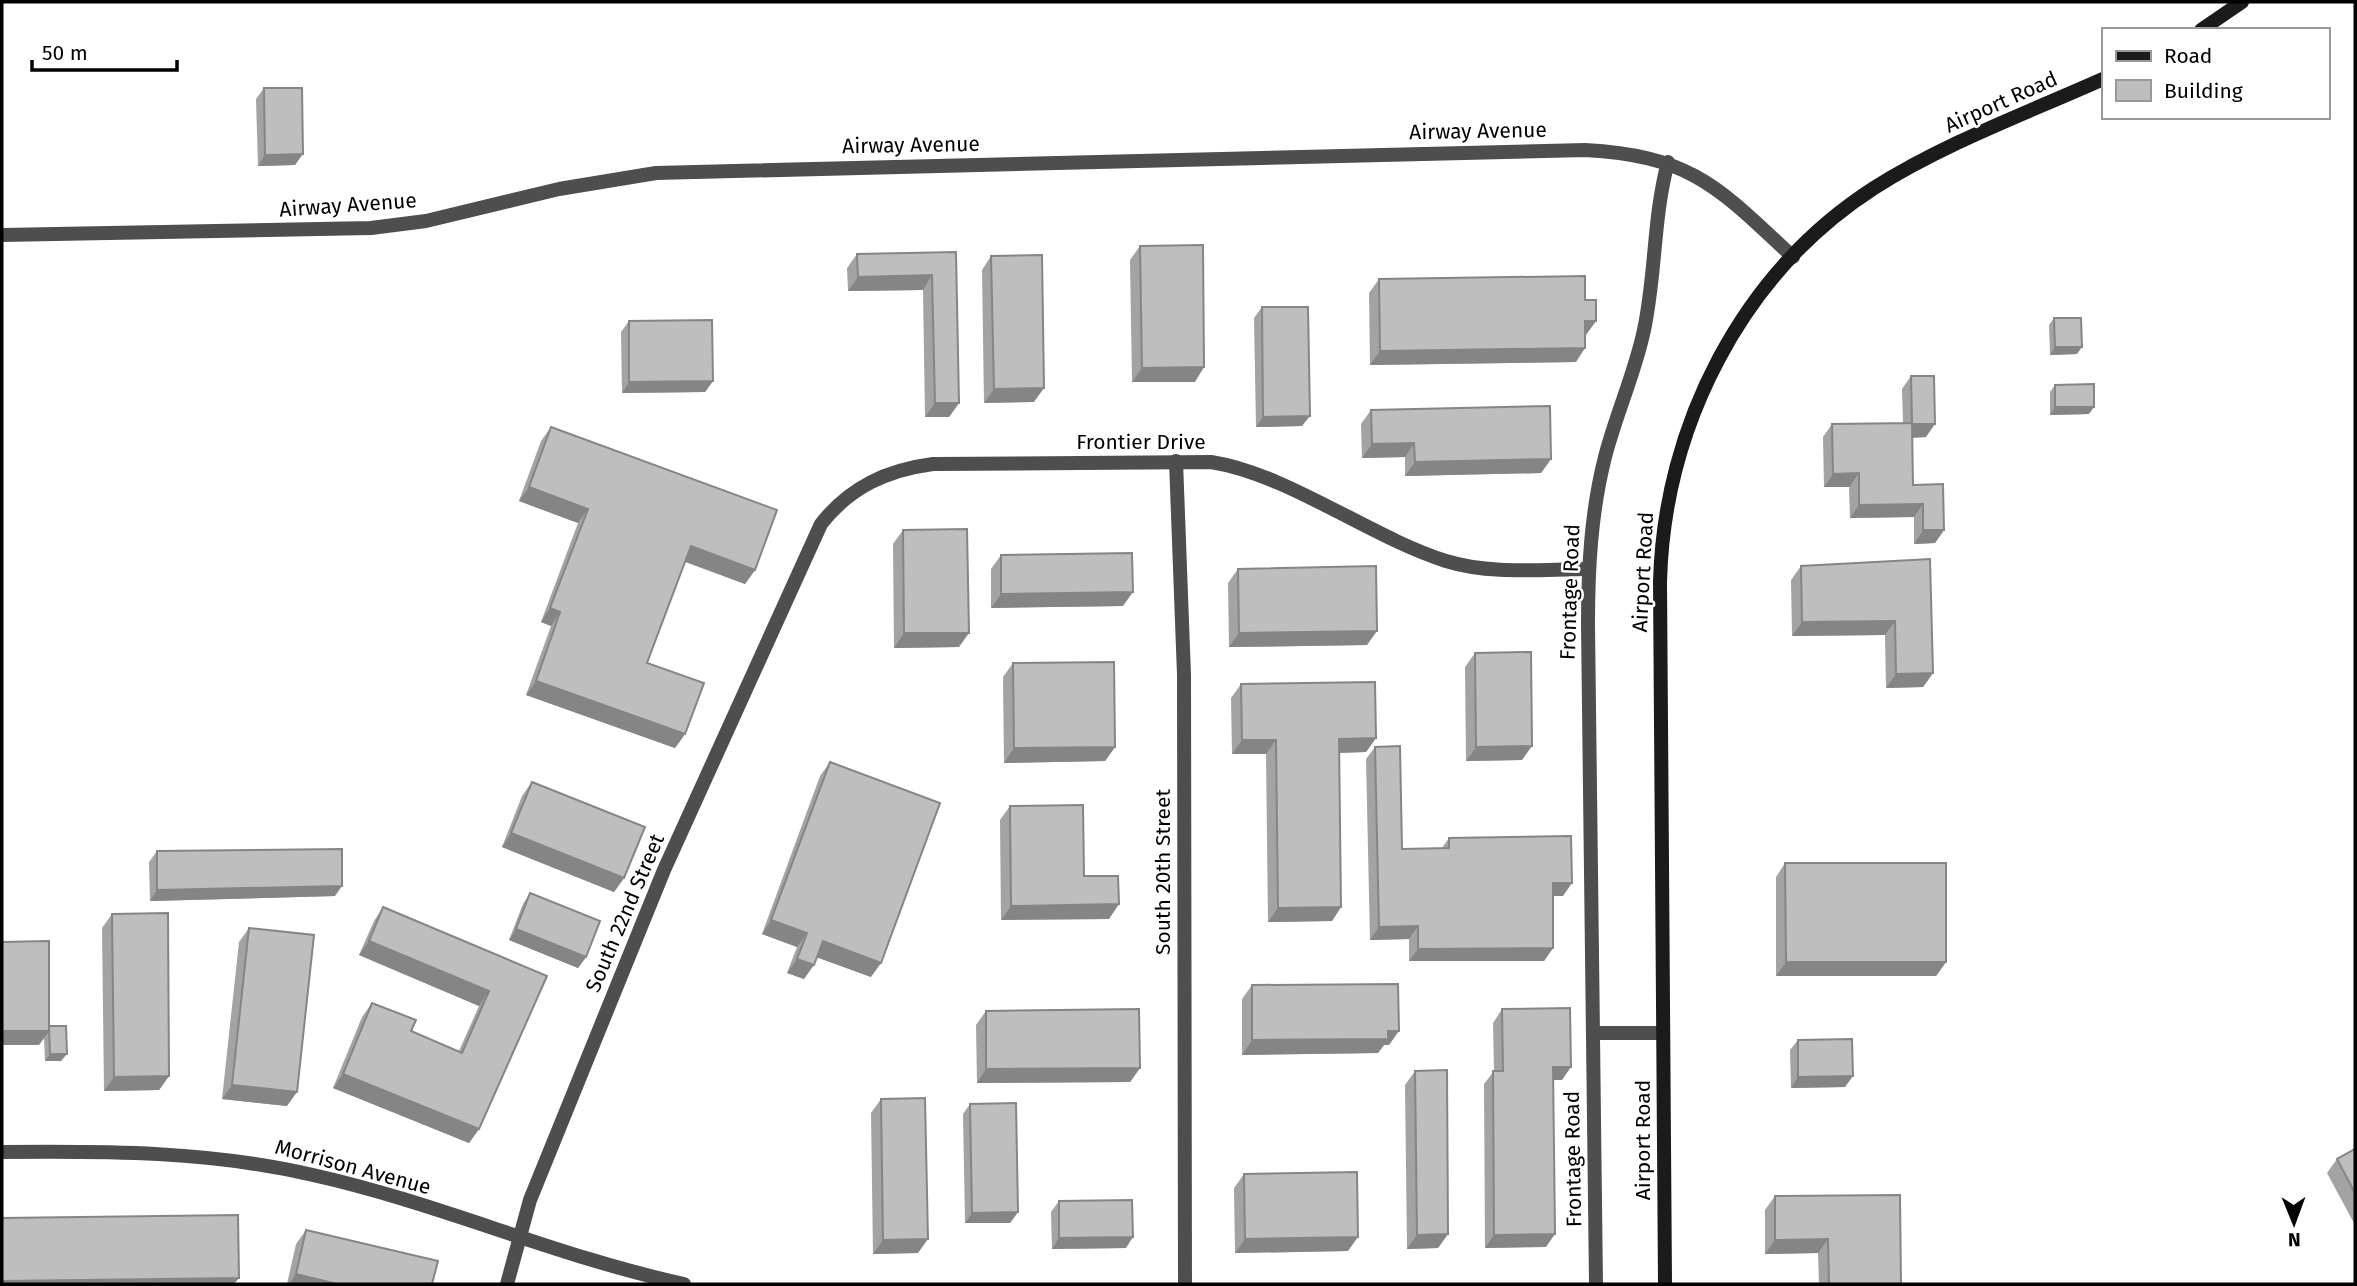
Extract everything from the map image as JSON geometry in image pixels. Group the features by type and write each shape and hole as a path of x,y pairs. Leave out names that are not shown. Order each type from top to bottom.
{"main road":[{"path":"2204,28 2242,2"},
{"name":"Airport Road","path":"1665,1284 1660,582 1667,503 1686,432 1709,376 1748,310 1793,257 1842,211 1901,172 2102,79"}],"street":[{"name":"Airway Avenue","path":"2,235 371,228 426,221 559,189 656,173 1563,150 1631,154 1668,162 1717,188 1793,257"},
{"name":"Frontage Road","path":"1596,1284 1589,569 1601,475 1647,314 1657,206 1668,162"},
{"name":"Frontier Drive","path":"802,566 821,524 830,512 848,495 892,472 933,464 1176,461 1218,463 1243,471 1428,554 1461,565 1491,569 1589,569"},
{"name":"South 20th Street","path":"1176,461 1184,675 1185,1284"},
{"name":"South 22nd Street","path":"507,1284 530,1200 664,870 802,566"},
{"path":"1593,1033 1663,1032"},
{"name":"Morrison Avenue","path":"2,1153 131,1152 253,1163 341,1182 616,1268 684,1284"}],"building":[{"path":"264,88 302,88 303,154 265,155"},
{"path":"1203,245 1204,367 1142,368 1140,246"},
{"path":"956,252 959,403 935,403 932,275 858,277 857,254"},
{"path":"1042,255 1044,388 994,389 991,256"},
{"path":"1585,276 1585,300 1596,300 1596,321 1585,321 1585,348 1380,351 1379,279"},
{"path":"1262,307 1308,307 1310,416 1263,417"},
{"path":"2054,318 2081,318 2082,347 2055,347"},
{"path":"712,320 713,381 629,382 629,321"},
{"path":"1911,376 1934,376 1935,424 1912,424 1913,485 1943,484 1944,530 1923,530 1923,504 1859,505 1859,473 1833,474 1832,424 1912,423"},
{"path":"2094,384 2094,407 2055,407 2055,385"},
{"path":"1550,406 1551,459 1415,462 1414,443 1372,444 1371,410"},
{"path":"551,427 777,510 755,570 691,546 647,663 704,683 685,734 536,681 560,612 550,608 588,509 529,487"},
{"path":"967,529 969,633 904,633 903,530"},
{"path":"1132,553 1133,592 1001,594 1001,555"},
{"path":"1930,559 1933,673 1896,674 1895,621 1802,622 1801,566"},
{"path":"1376,566 1377,631 1239,633 1238,569"},
{"path":"1531,652 1532,746 1476,747 1475,653"},
{"path":"1114,662 1115,747 1014,748 1013,663"},
{"path":"1375,682 1376,738 1339,739 1341,907 1278,908 1276,740 1242,740 1241,684"},
{"path":"1400,746 1402,849 1449,848 1449,838 1571,836 1572,883 1553,883 1553,948 1418,949 1418,926 1379,927 1375,747"},
{"path":"830,762 940,803 881,963 823,941 814,965 797,959 807,933 771,920"},
{"path":"532,782 645,827 624,878 511,833"},
{"path":"1083,805 1084,876 1118,876 1119,904 1011,906 1010,806"},
{"path":"342,849 342,886 157,890 157,851"},
{"path":"1785,863 1946,863 1946,962 1786,962"},
{"path":"530,893 600,921 586,957 516,929"},
{"path":"383,907 547,976 479,1129 343,1074 372,1003 416,1020 411,1031 462,1053 489,991 369,941"},
{"path":"168,913 169,1076 114,1077 112,914"},
{"path":"249,928 314,935 297,1092 232,1085"},
{"path":"49,941 49,1031 2,1031 2,942"},
{"path":"1398,984 1399,1031 1388,1031 1388,1039 1252,1040 1252,985"},
{"path":"1570,1008 1571,1067 1553,1067 1555,1234 1494,1235 1493,1071 1503,1071 1502,1009"},
{"path":"1139,1009 1140,1068 986,1069 986,1011"},
{"path":"49,1026 66,1026 67,1054 50,1054"},
{"path":"1852,1039 1853,1076 1798,1077 1798,1040"},
{"path":"1447,1070 1448,1234 1417,1235 1415,1071"},
{"path":"925,1098 928,1239 883,1240 881,1099"},
{"path":"1016,1103 1018,1212 972,1213 970,1104"},
{"path":"2355,1149 2355,1193 2337,1159"},
{"path":"1357,1172 1358,1237 1245,1239 1244,1174"},
{"path":"1900,1195 1901,1284 1829,1284 1828,1239 1775,1240 1775,1196"},
{"path":"1132,1200 1133,1237 1059,1238 1059,1201"},
{"path":"238,1215 239,1278 2,1281 2,1218"},
{"path":"306,1230 438,1261 432,1284 337,1284 296,1274"}]}
